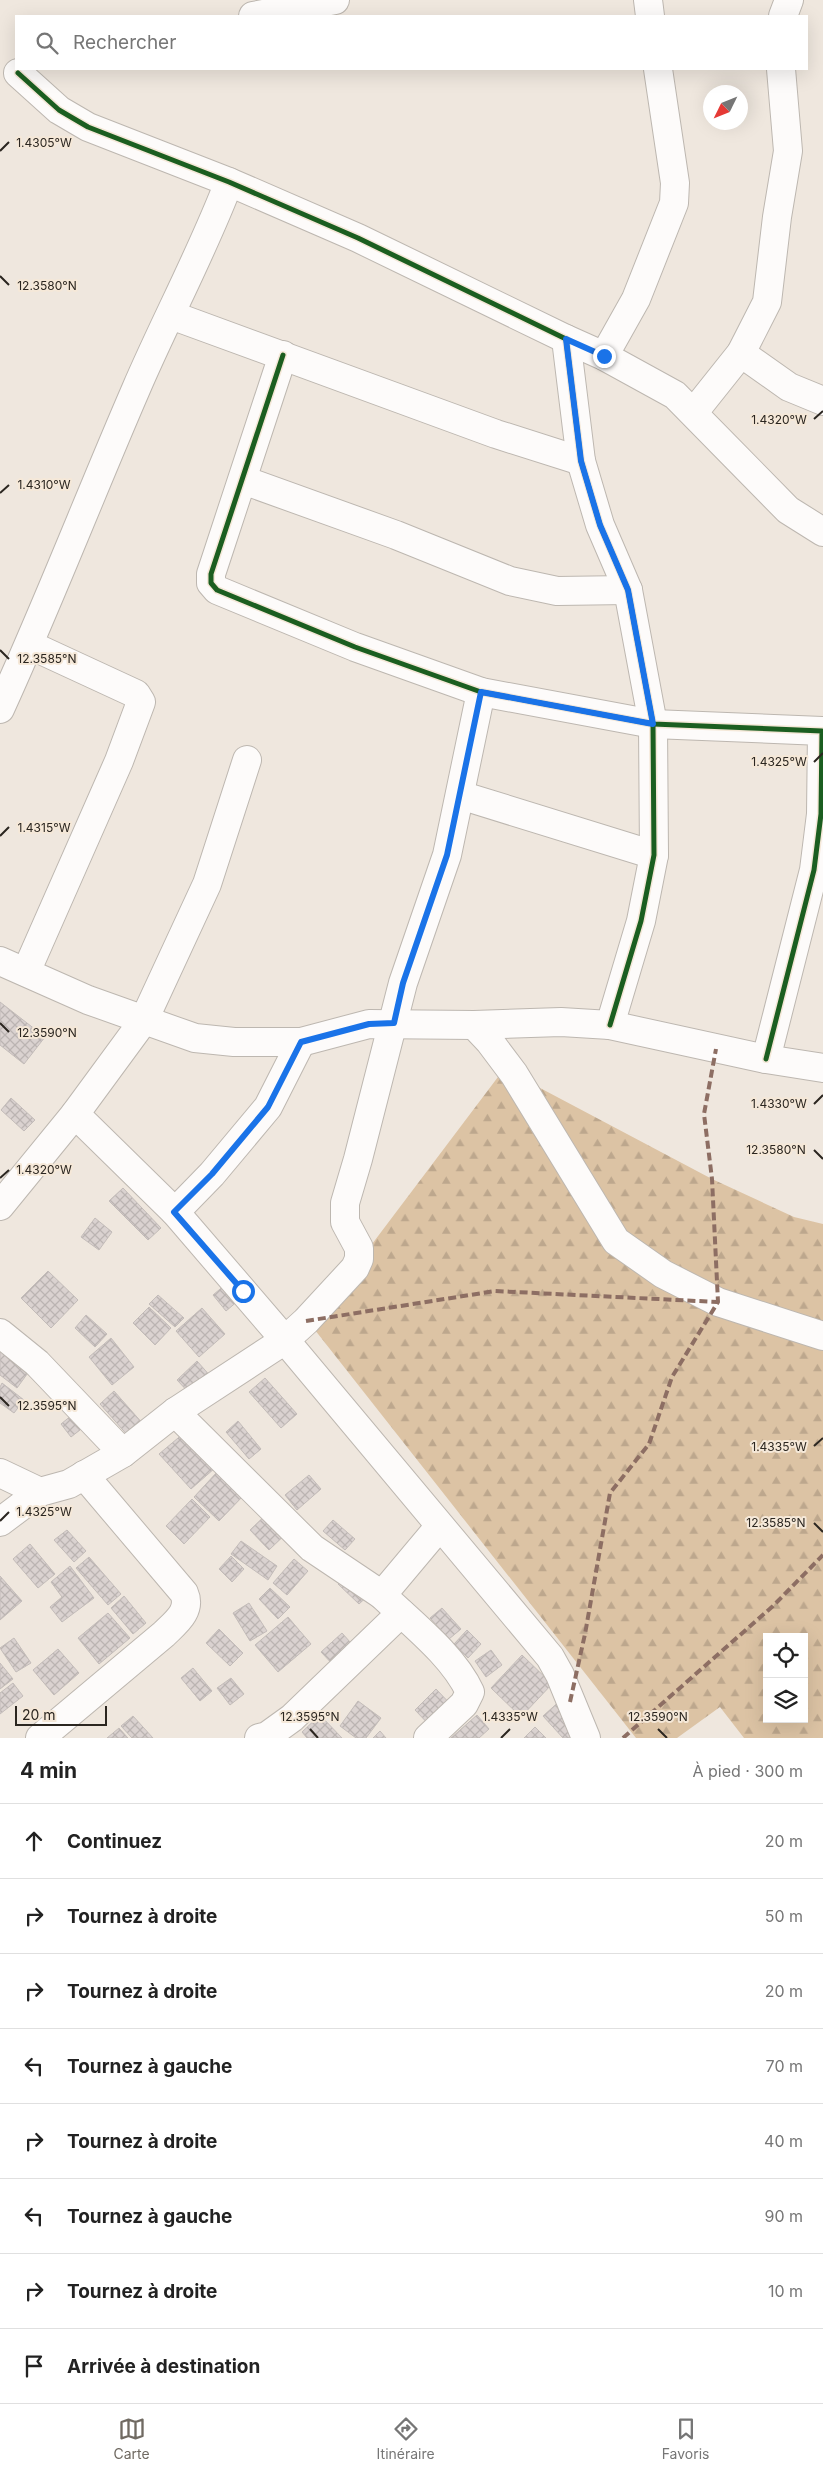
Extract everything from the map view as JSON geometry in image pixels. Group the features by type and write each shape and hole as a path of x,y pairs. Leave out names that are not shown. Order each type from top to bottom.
{"street":[{"path":"648,0 650,15"},
{"path":"783,15 789,0"},
{"path":"258,15 329,1"},
{"path":"604,356 636,299 674,203 675,183 658,70"},
{"path":"694,412 741,352 767,302 777,217 788,151 781,70"},
{"path":"17,74 59,110 88,127 229,182 358,238 604,356 675,395 694,412 726,449 788,510 823,532"},
{"path":"0,709 30,645 136,388 208,238 229,182"},
{"path":"171,315 496,434 581,461"},
{"path":"566,339 581,461 600,525 628,590 653,724 654,855 641,921 610,1025"},
{"path":"741,352 789,387 823,402"},
{"path":"282,355 243,480 210,574 211,583 217,590 355,647 481,692 653,724 823,730 822,801 814,870 812,920 766,1059"},
{"path":"243,480 396,535 510,581 557,591 628,590"},
{"path":"30,645 136,694 141,702 119,761 7,965 88,1000 195,1038 234,1042 301,1042 369,1024 474,1025 561,1022 610,1025 766,1059 823,1068"},
{"path":"0,1522 40,1492 69,1484 123,1454 175,1412 285,1340 306,1321 356,1268 360,1258 359,1248 345,1222 345,1203 403,983 447,855 481,692"},
{"path":"0,1206 76,1114 144,1020 207,884 247,760"},
{"path":"460,795 654,855"},
{"path":"474,1025 490,1042 514,1074 616,1241 663,1274 718,1302 823,1336"},
{"path":"174,1212 212,1174 268,1107 301,1042"},
{"path":"76,1114 174,1212 285,1340 439,1527 550,1657 560,1675 586,1738"},
{"path":"0,1333 49,1375 123,1454"},
{"path":"175,1412 312,1548 391,1604 435,1645 466,1683 470,1692 464,1704 428,1738"},
{"path":"0,1473 40,1492"},
{"path":"40,1738 164,1634 182,1616 186,1604 184,1593 84,1475"},
{"path":"259,1738 266,1736 292,1718 391,1604 439,1527"}],"green space":[{"path":"504,1069 712,1179 794,1217 823,1224 823,1738 744,1738 720,1707 677,1738 636,1738 311,1325"}],"building":[{"path":"0,1002 45,1037 24,1064 0,1045"},
{"path":"11,1098 35,1120 24,1131 1,1110"},
{"path":"123,1188 161,1228 148,1240 109,1201"},
{"path":"95,1218 112,1232 99,1250 81,1237"},
{"path":"48,1271 78,1300 51,1328 21,1298"},
{"path":"239,1273 252,1289 226,1311 213,1295"},
{"path":"158,1295 184,1318 175,1327 149,1304"},
{"path":"149,1307 171,1328 155,1345 133,1323"},
{"path":"202,1308 225,1334 199,1357 176,1331"},
{"path":"86,1315 107,1334 95,1347 75,1328"},
{"path":"111,1338 134,1367 112,1385 89,1357"},
{"path":"0,1348 30,1370 17,1388 0,1375"},
{"path":"197,1361 212,1378 192,1396 177,1380"},
{"path":"265,1378 297,1414 281,1428 249,1392"},
{"path":"2,1383 24,1400 14,1413 0,1403 0,1387"},
{"path":"114,1391 144,1425 130,1438 100,1404"},
{"path":"83,1406 94,1419 71,1437 61,1424"},
{"path":"238,1421 261,1449 249,1459 226,1432"},
{"path":"184,1433 215,1468 191,1489 159,1454"},
{"path":"218,1471 244,1495 219,1521 194,1497"},
{"path":"309,1475 321,1489 297,1510 285,1495"},
{"path":"192,1499 210,1517 184,1544 166,1526"},
{"path":"273,1508 292,1528 269,1550 250,1530"},
{"path":"333,1520 355,1539 345,1550 323,1531"},
{"path":"67,1530 86,1551 74,1562 54,1540"},
{"path":"241,1541 277,1566 268,1580 231,1554"},
{"path":"30,1544 55,1574 38,1588 13,1559"},
{"path":"231,1556 244,1569 232,1582 219,1569"},
{"path":"89,1557 121,1594 108,1605 76,1568"},
{"path":"294,1559 308,1571 287,1595 273,1583"},
{"path":"70,1566 94,1598 62,1622 50,1607 62,1597 51,1582"},
{"path":"350,1572 371,1593 359,1604 338,1584"},
{"path":"0,1576 22,1601 0,1620"},
{"path":"270,1588 290,1607 278,1619 259,1599"},
{"path":"124,1596 146,1623 133,1634 111,1608"},
{"path":"249,1603 267,1631 250,1641 233,1613"},
{"path":"442,1608 461,1629 449,1639 430,1618"},
{"path":"108,1613 130,1638 99,1664 78,1638"},
{"path":"288,1617 311,1644 278,1672 255,1645"},
{"path":"219,1629 243,1653 230,1666 206,1643"},
{"path":"467,1630 481,1644 468,1658 454,1644"},
{"path":"342,1633 359,1652 338,1670 321,1652"},
{"path":"14,1638 31,1663 16,1672 0,1648"},
{"path":"58,1649 79,1673 54,1695 33,1670"},
{"path":"491,1650 502,1665 486,1677 475,1661"},
{"path":"522,1655 552,1684 521,1717 491,1688"},
{"path":"0,1663 13,1679 0,1689"},
{"path":"193,1668 212,1691 200,1701 181,1678"},
{"path":"231,1678 244,1694 230,1705 217,1688"},
{"path":"13,1683 23,1696 0,1714 0,1693"},
{"path":"436,1689 457,1711 436,1732 415,1710"},
{"path":"562,1699 583,1738 563,1738 543,1716"},
{"path":"358,1701 381,1718 366,1738 356,1738 340,1726"},
{"path":"320,1715 342,1738 307,1738 302,1732"},
{"path":"477,1715 489,1729 479,1738 451,1738"},
{"path":"133,1716 153,1738 132,1738 121,1726"},
{"path":"535,1727 546,1738 524,1738"},
{"path":"119,1728 128,1738 107,1738"},
{"path":"380,1731 386,1738 373,1738"}],"marked path":[{"path":"570,1702 585,1634 610,1493 649,1444 672,1377 718,1302 712,1179 704,1114 716,1049"},
{"path":"306,1321 495,1291 718,1302"},
{"path":"623,1738 773,1606 823,1555"}],"cycle path":[{"path":"18,73 59,110 88,127 229,182 358,238 566,339 581,461 600,525 628,590 653,724 654,855 641,921 610,1025"},
{"path":"283,355 211,574 211,583 217,590 355,647 481,692 653,724 822,731 821,814 814,870 766,1059"}],"route":[{"path":"243,1291 174,1212 212,1174 268,1107 301,1042 324,1034 369,1024 394,1023 403,983 447,855 481,692 653,724 641,648 628,590 600,525 581,461 566,339 604,356"}]}
